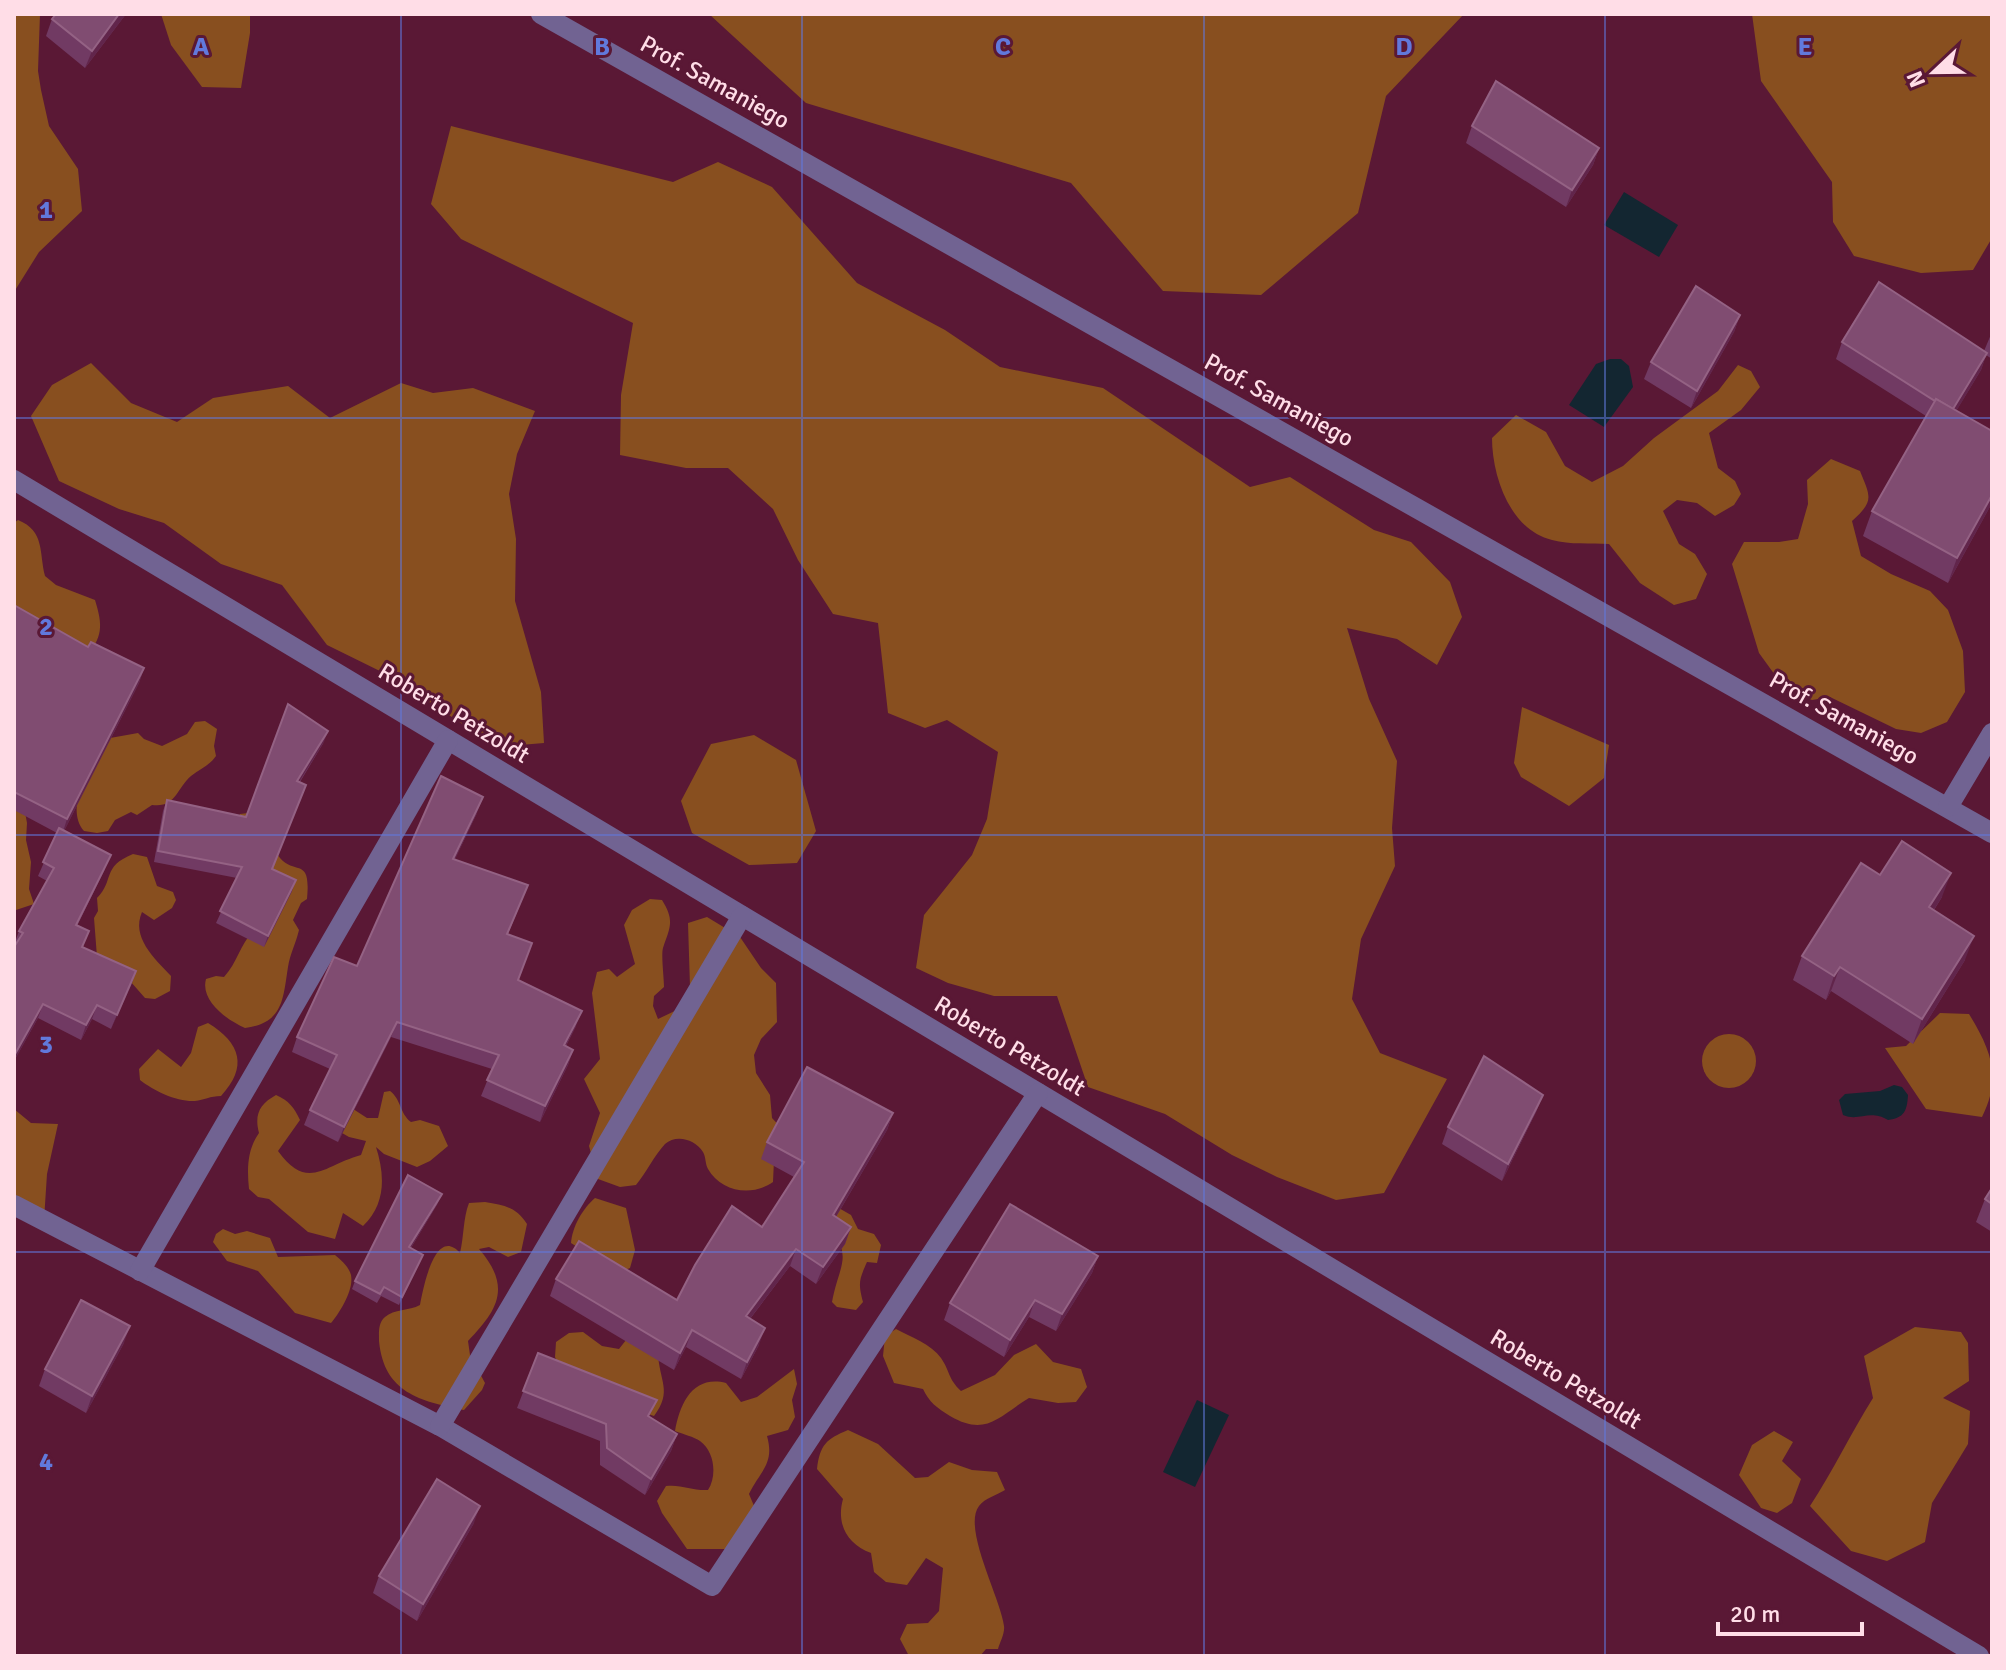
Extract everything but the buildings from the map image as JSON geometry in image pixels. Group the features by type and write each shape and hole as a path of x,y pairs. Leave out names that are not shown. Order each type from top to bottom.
{"street":[{"name":"Prof. Samaniego","path":"541,14 1992,833"},
{"name":"Roberto Petzoldt","path":"14,480 1979,1656"},
{"path":"1948,807 1992,733"},
{"path":"140,1271 448,740"},
{"path":"440,1426 742,916"},
{"path":"14,1205 440,1426 712,1586 1038,1093"}],"shaded area":[{"path":"14,14 40,14 38,71 41,90 49,126 78,169 82,211 39,252 14,292"},
{"path":"161,14 250,14 241,88 202,87 171,45"},
{"path":"709,14 1464,14 1386,96 1358,213 1261,295 1163,291 1071,183 806,103"},
{"path":"1752,14 1992,14 1992,238 1973,270 1921,273 1854,256 1833,222 1832,182 1761,81"},
{"path":"451,126 673,182 718,162 772,187 857,283 945,330 1000,367 1103,388 1250,487 1290,477 1374,530 1411,542 1450,582 1462,617 1437,665 1397,639 1347,628 1369,699 1397,761 1392,828 1395,866 1361,939 1352,999 1380,1053 1447,1079 1384,1193 1336,1200 1232,1155 1165,1114 1088,1087 1057,996 994,996 948,983 916,968 924,915 972,855 987,819 998,752 947,720 925,728 888,713 878,623 833,614 798,560 773,509 728,468 686,468 620,455 621,395 633,323 461,239 431,204"},
{"path":"91,363 131,403 177,422 213,398 288,386 330,418 401,383 433,393 473,388 535,411 517,454 509,494 516,539 515,601 541,692 544,743 497,747 390,676 327,645 282,585 221,564 164,523 119,509 59,481 31,416 52,385"},
{"path":"1738,365 1751,371 1760,387 1741,410 1709,433 1718,468 1735,481 1741,494 1734,505 1715,516 1697,503 1677,500 1663,511 1679,544 1695,554 1707,574 1696,599 1674,605 1640,583 1609,544 1573,543 1537,534 1525,525 1506,500 1495,469 1492,438 1516,415 1546,432 1565,466 1592,482 1623,466 1654,438 1718,391"},
{"path":"1831,459 1860,471 1866,487 1867,504 1852,521 1861,556 1891,574 1930,591 1948,610 1963,651 1965,692 1947,722 1921,733 1896,729 1830,697 1812,700 1785,689 1759,653 1732,564 1744,542 1798,539 1808,504 1807,480"},
{"path":"18,520 37,536 45,576 56,585 95,600 100,631 85,658 14,611 14,523"},
{"path":"1522,707 1609,745 1604,778 1569,806 1521,777 1514,763"},
{"path":"205,721 217,729 216,756 186,781 171,801 152,805 137,815 131,812 115,820 108,831 84,831 79,822 78,799 99,740 138,733 144,739 162,746 187,734 195,722"},
{"path":"754,735 796,760 816,831 797,863 749,865 692,833 681,801 711,744"},
{"path":"14,751 27,823 26,840 31,862 29,889 34,904 16,910 14,910"},
{"path":"257,812 280,858 304,872 308,886 307,899 301,903 293,920 299,930 279,1007 267,1021 245,1028 216,1009 205,987 206,979 224,977 253,931 234,827 240,814"},
{"path":"133,854 147,857 157,886 173,892 176,900 172,908 154,920 142,912 139,921 146,947 171,976 170,991 155,999 145,998 123,973 97,957 94,918 98,911 97,898 116,864"},
{"path":"650,899 662,900 670,919 662,951 664,987 654,996 653,1006 658,1019 681,1008 690,987 688,923 707,917 740,937 761,968 776,983 777,1022 761,1039 754,1055 756,1073 770,1095 772,1118 786,1133 774,1160 773,1182 765,1187 747,1191 721,1183 708,1169 700,1148 680,1139 665,1144 636,1185 620,1187 598,1179 589,1146 600,1113 584,1079 600,1059 592,993 597,972 609,969 617,977 635,964 624,925 632,910"},
{"path":"1940,1013 1969,1014 1988,1052 1992,1089 1982,1117 1926,1109 1885,1048 1906,1046"},
{"path":"208,1023 228,1039 237,1056 235,1075 221,1096 181,1100 159,1092 140,1080 139,1069 158,1049 181,1067 191,1053 198,1027"},
{"path":"1729,1034 1748,1042 1756,1061 1748,1080 1729,1088 1710,1080 1702,1061 1710,1042"},
{"path":"390,1091 411,1122 420,1120 439,1126 448,1146 417,1167 384,1154 376,1147 382,1189 376,1208 363,1226 343,1213 335,1239 308,1232 269,1199 258,1197 249,1189 249,1160 259,1133 258,1115 270,1098 276,1095 291,1105 298,1115 300,1120 278,1151 298,1170 308,1173 361,1155 366,1141 349,1137 328,1125 347,1105 367,1118 378,1118 384,1092"},
{"path":"14,1109 31,1123 58,1124 47,1174 44,1220 14,1200"},
{"path":"595,1198 626,1208 635,1250 630,1268 618,1273 571,1243 579,1218"},
{"path":"485,1202 509,1208 527,1224 521,1252 508,1257 489,1247 479,1249 495,1275 497,1298 487,1319 468,1341 470,1355 485,1383 464,1410 419,1398 396,1383 382,1359 379,1331 381,1322 389,1314 420,1305 427,1274 437,1253 444,1247 451,1247 460,1253 469,1203"},
{"path":"837,1207 851,1215 858,1229 874,1234 881,1245 877,1263 867,1262 862,1273 860,1286 863,1302 856,1310 837,1307 832,1302 843,1259 842,1250 821,1219"},
{"path":"223,1229 235,1234 247,1231 270,1238 278,1257 335,1255 348,1269 351,1281 346,1300 331,1323 295,1313 258,1271 227,1261 213,1242 216,1234"},
{"path":"1915,1327 1961,1332 1968,1343 1969,1381 1943,1398 1970,1411 1968,1444 1932,1503 1925,1542 1887,1561 1851,1551 1810,1506 1873,1398 1864,1356"},
{"path":"896,1329 937,1353 961,1391 995,1375 1014,1355 1036,1344 1053,1362 1081,1369 1087,1387 1076,1402 1058,1403 1029,1398 1000,1418 983,1425 962,1422 937,1407 923,1389 894,1383 883,1356 885,1336"},
{"path":"583,1332 602,1346 619,1349 630,1335 658,1353 664,1392 654,1416 568,1387 555,1357 556,1342 569,1333"},
{"path":"794,1369 797,1384 792,1400 795,1417 788,1430 767,1436 768,1461 749,1494 757,1513 726,1549 687,1549 657,1501 666,1486 708,1490 713,1478 713,1464 705,1446 675,1431 685,1401 697,1387 715,1382 726,1383 741,1402 757,1397"},
{"path":"848,1430 878,1444 915,1478 928,1477 949,1462 972,1470 997,1472 1005,1490 979,1506 975,1530 1004,1626 998,1649 986,1649 980,1656 909,1656 900,1639 907,1624 928,1623 939,1611 943,1568 926,1558 907,1585 886,1582 874,1572 871,1553 856,1544 845,1532 841,1517 843,1499 817,1469 825,1444"},
{"path":"1774,1431 1793,1442 1782,1461 1801,1479 1792,1503 1777,1513 1761,1508 1739,1475 1752,1445"}],"water":[{"path":"1624,192 1678,225 1659,257 1604,225"},
{"path":"1621,359 1629,366 1633,387 1604,427 1569,405 1596,364"},
{"path":"1894,1085 1902,1087 1908,1095 1902,1115 1888,1120 1875,1116 1843,1115 1839,1100 1845,1094 1880,1091"},
{"path":"1197,1400 1229,1415 1195,1487 1163,1472"}]}
